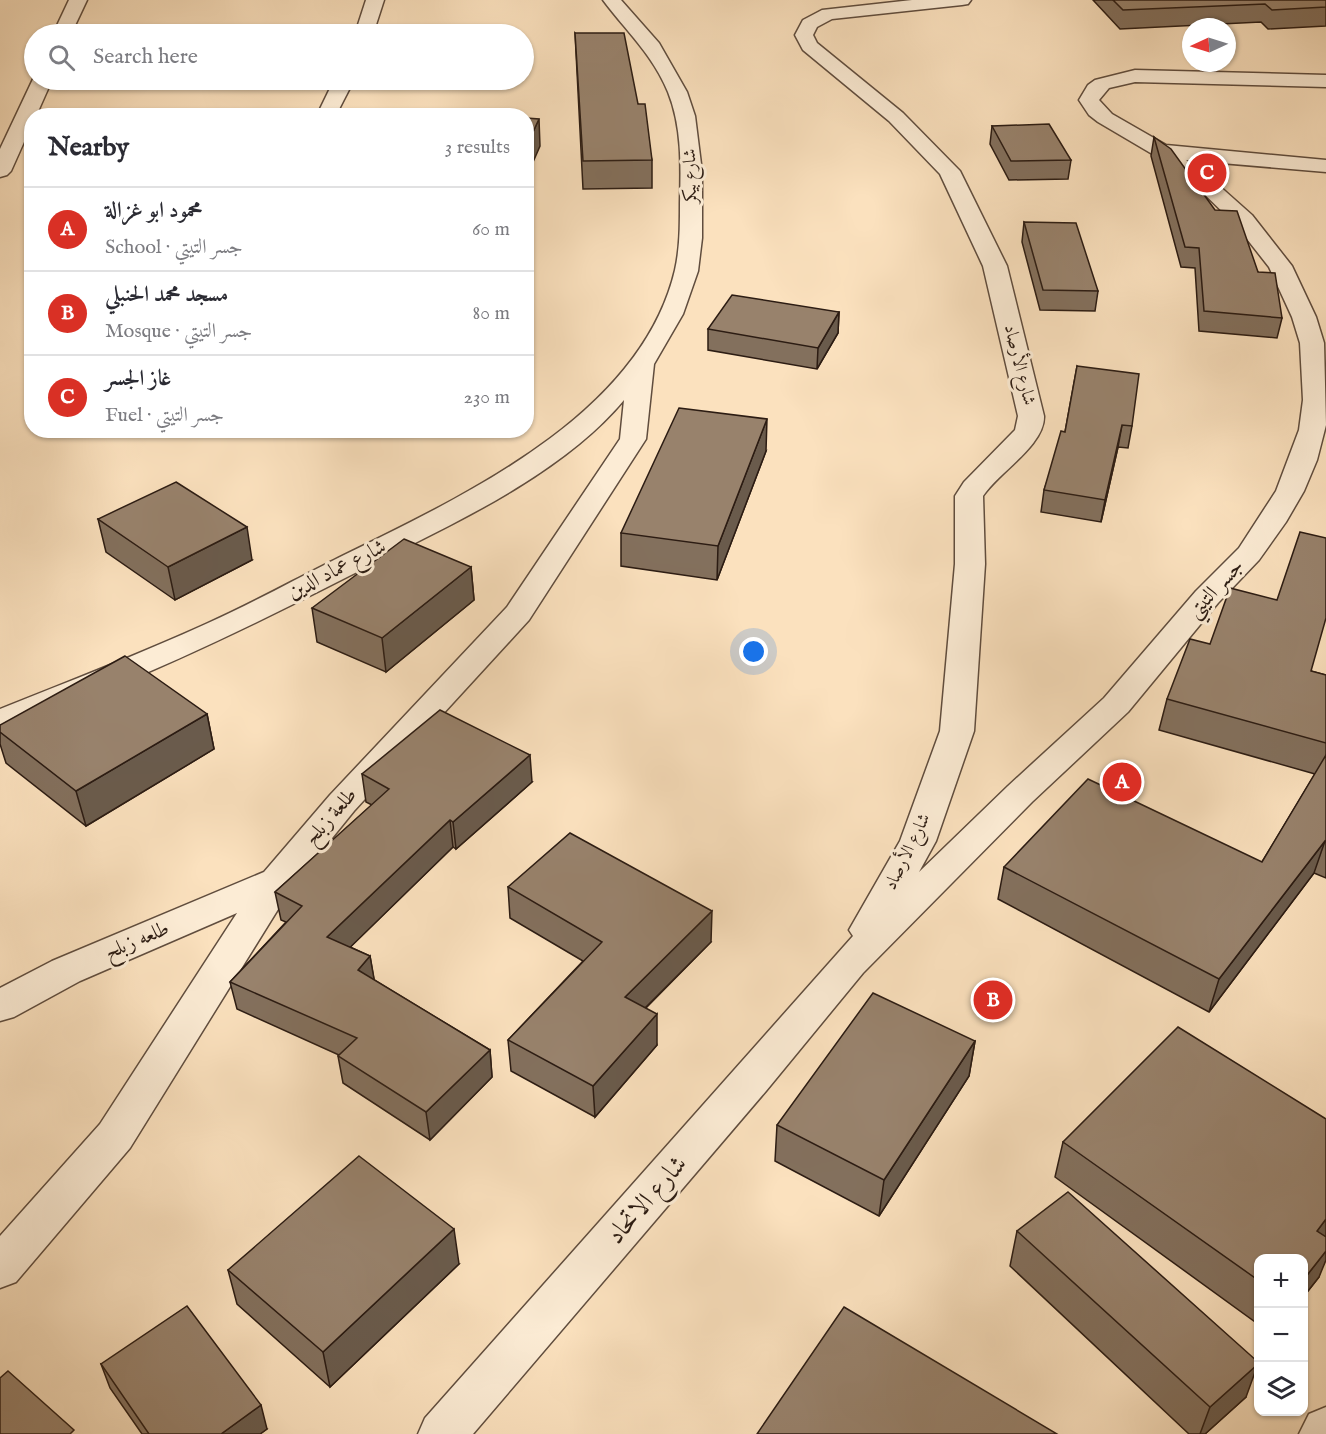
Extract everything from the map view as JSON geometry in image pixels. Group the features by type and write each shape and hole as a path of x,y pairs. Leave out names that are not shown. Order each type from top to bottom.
{"street":[{"path":"67,24 78,0"},
{"path":"367,24 375,0"},
{"name":"شارع بيكر","path":"612,0 660,57 680,92 689,127 693,172 689,258 675,307 641,364"},
{"name":"شارع الأرصاد","path":"849,963 918,841 957,731 970,564 969,496 1026,434 1031,425 1031,416 995,266 949,171 896,117 809,46 804,35 809,24 828,14 962,0"},
{"name":"جسر التيتي","path":"849,963 1020,794 1116,705 1207,597 1249,554 1272,522 1290,491 1312,430 1316,400 1316,371 1312,344 1293,291 1274,259 1244,220 1200,179 1096,111 1089,100 1095,89 1111,81 1149,75 1326,81"},
{"path":"29,108 37,90"},
{"path":"330,108 339,90"},
{"path":"0,171 24,119"},
{"path":"1160,151 1326,166"},
{"name":"شارع عماد الدين","path":"0,721 219,630 454,511 517,474 565,441 602,408 641,364"},
{"name":"طلعة زبلح","path":"0,1268 115,1136 277,881 342,803 518,613 633,439 641,364"},
{"name":"طلعه زبلح","path":"0,1006 66,971 277,881"},
{"name":"شارع الاتحاد","path":"442,1434 752,1079 849,963"},
{"path":"1323,1434 1326,1430"}],"building":[{"path":"1113,0 1326,0 1326,7 1272,10 1265,4 1123,10"},
{"path":"575,33 624,33 638,104 645,104 652,160 583,161"},
{"path":"534,119 539,119 534,130"},
{"path":"1049,124 1071,160 1011,161 992,126"},
{"path":"1154,137 1171,149 1215,210 1237,211 1258,272 1275,273 1282,318 1204,311 1199,248 1185,247"},
{"path":"1024,222 1076,223 1098,291 1043,290"},
{"path":"732,295 839,312 818,348 708,329"},
{"path":"1077,366 1139,374 1132,426 1122,425 1105,500 1044,490 1061,431 1065,432"},
{"path":"679,408 767,419 718,546 621,533"},
{"path":"176,482 247,527 168,567 98,519"},
{"path":"1300,532 1326,538 1326,618 1311,671 1326,675 1326,743 1167,699 1190,639 1210,644 1230,588 1277,600"},
{"path":"404,539 471,567 382,638 312,608"},
{"path":"125,656 207,714 76,791 0,732 0,725"},
{"path":"440,710 530,755 453,822 450,820 327,937 370,956 358,970 490,1050 426,1112 338,1056 357,1038 230,982 302,906 275,892 389,789 362,774"},
{"path":"1326,755 1326,842 1219,979 1004,867 1088,779 1262,862"},
{"path":"570,833 712,911 625,997 657,1014 593,1086 508,1040 602,942 508,887"},
{"path":"873,993 975,1041 884,1180 777,1125"},
{"path":"1178,1027 1326,1119 1326,1219 1317,1231 1326,1237 1326,1251 1308,1274 1308,1254 1254,1254 1254,1277 1063,1142"},
{"path":"359,1156 454,1229 323,1352 228,1270"},
{"path":"1068,1192 1254,1358 1254,1368 1210,1407 1017,1231"},
{"path":"187,1306 261,1405 221,1434 149,1434 101,1364"},
{"path":"844,1307 1057,1434 757,1434"},
{"path":"8,1371 74,1430 70,1434 0,1434 0,1378"}],"place":[{"name":"غاز الجسر","path":"1207,173"},
{"name":"محمود ابو غزالة","path":"1122,782"},
{"name":"مسجد محمد الحنبلي","path":"993,1000"}]}
